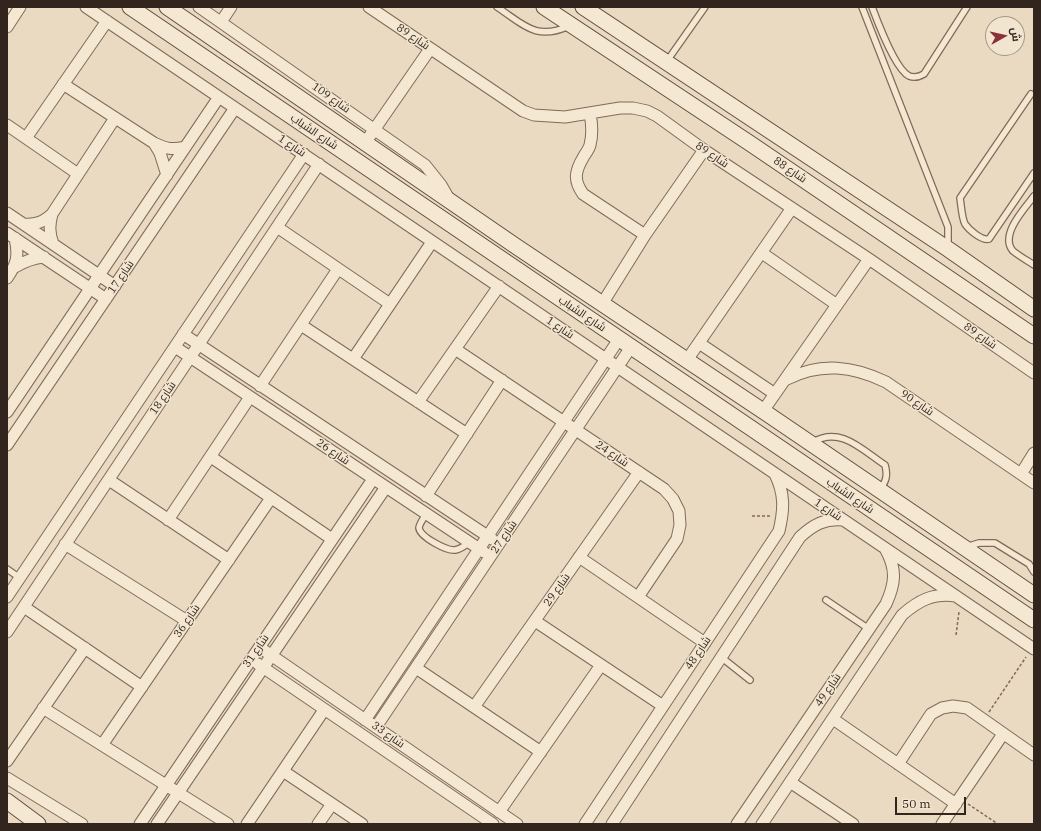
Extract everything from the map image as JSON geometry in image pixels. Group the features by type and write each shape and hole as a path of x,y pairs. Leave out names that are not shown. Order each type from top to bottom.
{"street":[{"path":"7,27 20,7"},
{"name":"شارع 1","path":"86,7 1033,649"},
{"name":"شارع الشباب","path":"130,7 1034,620"},
{"name":"شارع الشباب","path":"167,7 450,202 763,411 1034,595"},
{"name":"شارع 109","path":"199,7 425,165 442,186 450,202"},
{"path":"221,22 231,7"},
{"name":"شارع 89","path":"369,7 523,111 534,115 565,117 620,108 633,108 647,111 657,116 704,150 869,259 1034,373"},
{"name":"شارع 88","path":"544,7 1034,336"},
{"name":"شارع 88","path":"583,7 948,249 1034,309"},
{"path":"26,138 107,21"},
{"path":"365,143 430,48"},
{"path":"643,73 654,54"},
{"path":"63,84 154,143 164,148 175,149 185,147"},
{"name":"شارع 17","path":"7,412 12,399 99,275 219,97"},
{"name":"شارع 17","path":"7,445 235,108"},
{"path":"590,113 592,136 590,147 577,170 576,179 578,187 583,194 645,235"},
{"path":"24,224 32,225 39,223 46,220 52,214 115,118"},
{"path":"7,125 78,174"},
{"path":"154,143 164,164 166,175"},
{"path":"602,304 645,235 704,150"},
{"name":"شارع 18","path":"7,597 304,154"},
{"path":"382,178 392,162"},
{"name":"شارع 18","path":"7,632 318,164"},
{"path":"687,360 792,208"},
{"path":"7,213 115,286"},
{"path":"52,214 49,224 53,244"},
{"path":"277,227 390,304"},
{"path":"11,235 106,299"},
{"path":"7,278 15,267 17,257 17,248 11,235"},
{"path":"353,359 432,242"},
{"path":"762,253 837,305"},
{"path":"15,267 29,260 44,257"},
{"path":"763,411 787,379 869,259"},
{"path":"260,386 338,269"},
{"path":"418,402 499,286"},
{"path":"301,325 466,434"},
{"name":"شارع 26","path":"183,334 499,544"},
{"name":"شارع 27","path":"365,720 606,359 625,343"},
{"name":"شارع 27","path":"376,728 618,367 625,343"},
{"path":"699,343 775,394"},
{"name":"شارع 26","path":"175,347 491,557"},
{"name":"شارع 24","path":"455,349 664,489 673,499 679,511 680,525 677,539 638,597"},
{"name":"شارع 90","path":"787,379 799,373 825,367 857,371 872,375 886,382 1034,483"},
{"path":"426,496 502,380"},
{"path":"168,520 250,397"},
{"path":"803,464 812,445"},
{"path":"1020,474 1034,454"},
{"path":"211,457 332,539"},
{"name":"شارع 29","path":"474,707 639,472"},
{"name":"شارع 48","path":"585,824 779,531 783,515 783,499 779,483 774,473"},
{"name":"شارع 31","path":"140,824 373,478"},
{"path":"108,480 229,560"},
{"name":"شارع 31","path":"157,824 386,487"},
{"name":"شارع 36","path":"102,745 271,498"},
{"name":"شارع 48","path":"612,824 800,537 810,528 822,522 835,519 843,520"},
{"path":"65,544 187,621"},
{"name":"شارع 49","path":"737,824 886,604 892,590 894,574 891,559 886,549"},
{"path":"579,557 705,643"},
{"name":"شارع 49","path":"762,824 902,615 914,604 929,597 945,595 959,598"},
{"path":"24,606 142,686"},
{"path":"535,621 663,706"},
{"name":"شارع 33","path":"259,647 517,824"},
{"path":"7,761 85,648"},
{"name":"شارع 33","path":"251,660 492,824"},
{"path":"499,812 601,665"},
{"path":"416,668 540,752"},
{"path":"898,764 931,714 942,708 953,706 967,708 1034,755"},
{"path":"43,708 228,824"},
{"path":"247,824 324,710"},
{"path":"833,719 898,764 958,801"},
{"path":"942,824 1004,734"},
{"path":"283,771 362,824"},
{"path":"7,778 82,824"},
{"path":"790,782 853,824"},
{"path":"7,801 38,824"},
{"path":"318,824 332,804"}],"lane":[{"path":"498,7 531,30 545,33 558,31 570,25"},
{"path":"666,62 705,7"},
{"path":"862,7 948,227 948,249"},
{"path":"872,7 881,30 900,68 909,76 918,77 924,74 967,7"},
{"path":"1031,94 960,198 965,224 984,240 989,239 1034,173"},
{"path":"1034,196 1012,227 1008,237 1012,250 1034,265"},
{"path":"812,445 818,439 827,437 836,436 845,438 885,465 887,479 880,490"},
{"path":"426,514 419,526 419,529 423,534 448,550 460,548 469,542"},
{"path":"964,548 979,543 994,543 1028,564 1034,572"},
{"path":"7,569 20,578"},
{"path":"826,600 869,629"},
{"path":"721,657 750,680"}],"path":[{"path":"752,516 783,515"},
{"path":"956,635 959,598"},
{"path":"984,720 1033,649"},
{"path":"958,801 998,824"}]}
